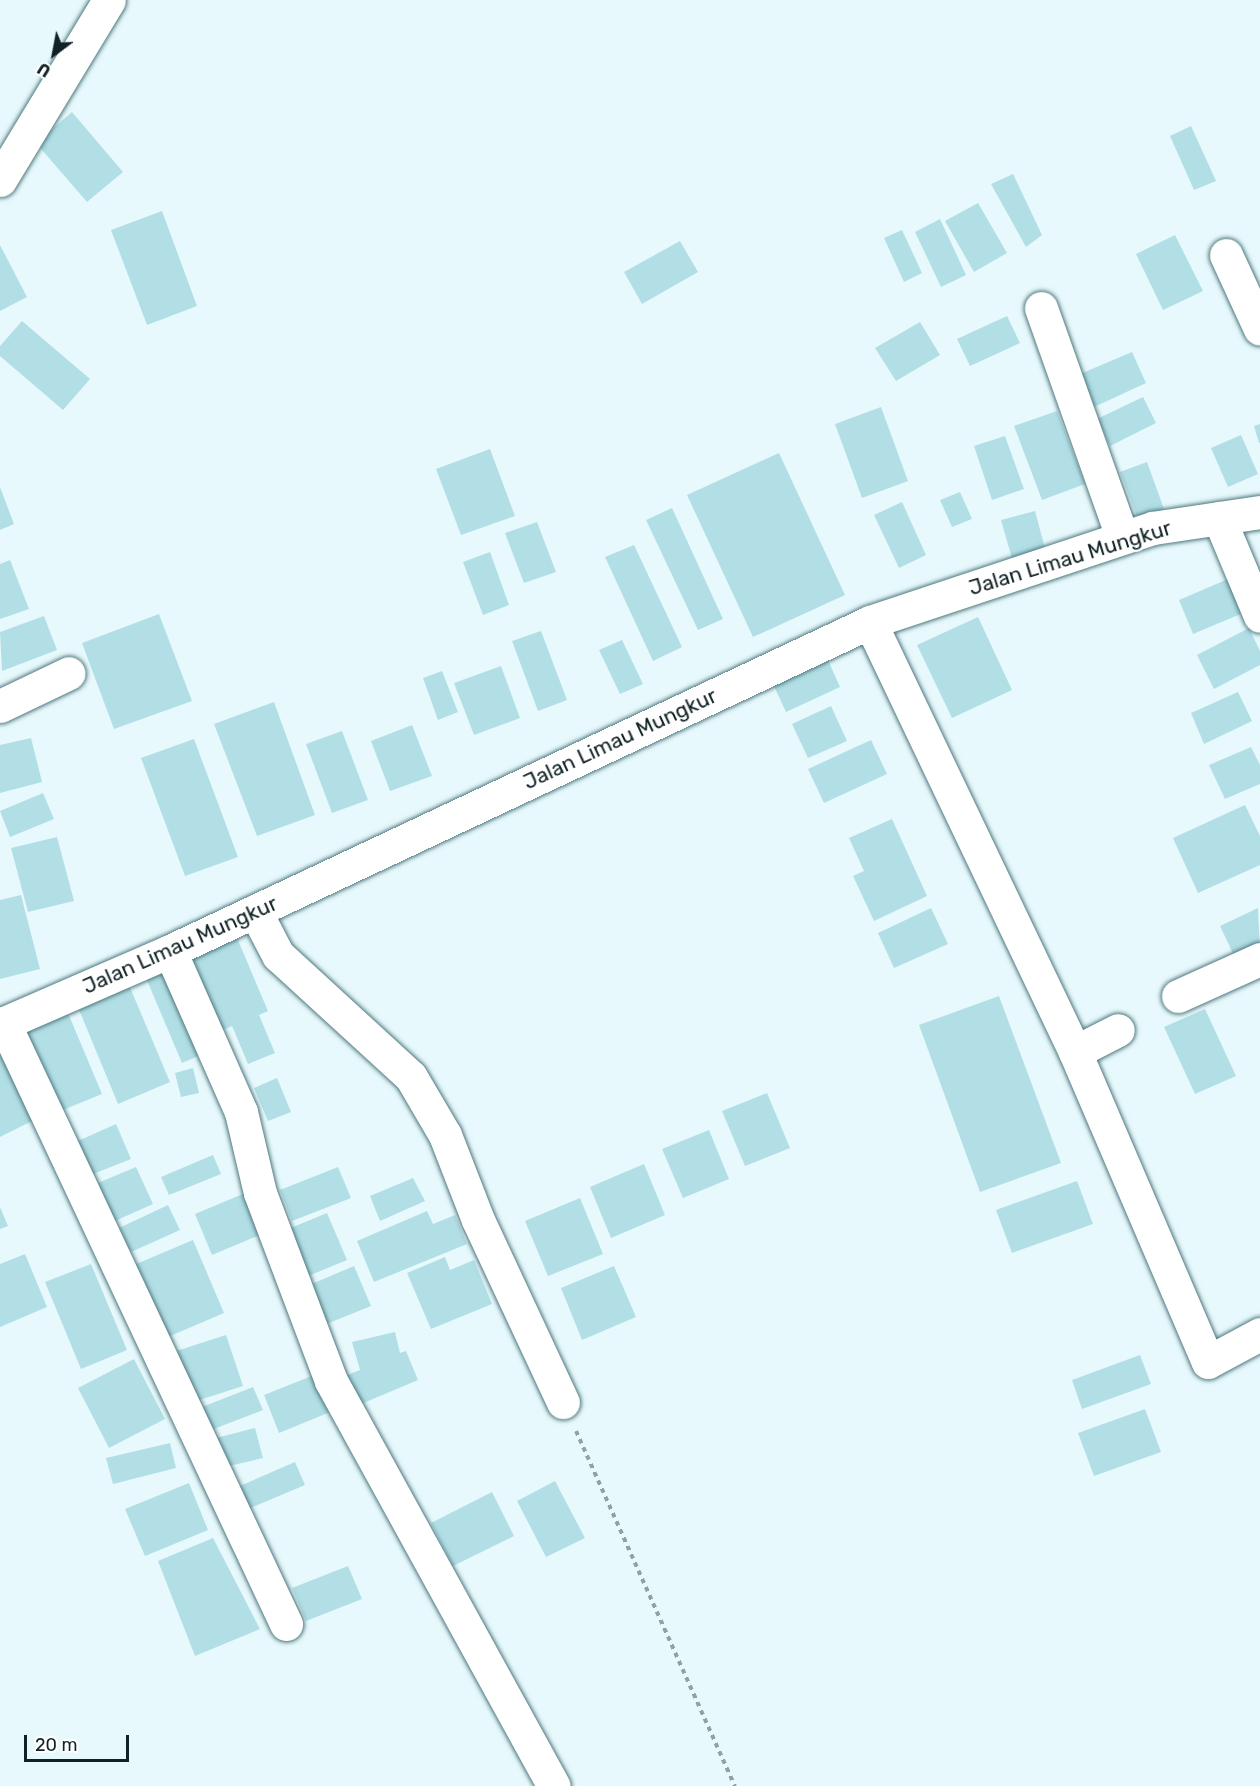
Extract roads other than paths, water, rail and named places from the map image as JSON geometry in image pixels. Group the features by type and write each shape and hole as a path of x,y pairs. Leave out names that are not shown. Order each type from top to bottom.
{"street":[{"path":"0,180 109,0"},
{"path":"1226,255 1260,329"},
{"path":"1041,308 1122,537"},
{"name":"Jalan Limau Mungkur","path":"2,1024 170,951 870,622 1122,537 1260,512"},
{"path":"1219,518 1260,616"},
{"path":"870,622 1075,1052 1208,1362 1260,1334"},
{"path":"0,706 69,673"},
{"path":"255,911 286,963 411,1077 445,1135 478,1220 563,1402"},
{"path":"170,951 241,1112 260,1193 331,1381 554,1786"},
{"path":"1178,996 1260,959"},
{"path":"2,1024 286,1624"},
{"path":"1075,1052 1118,1030"}]}
